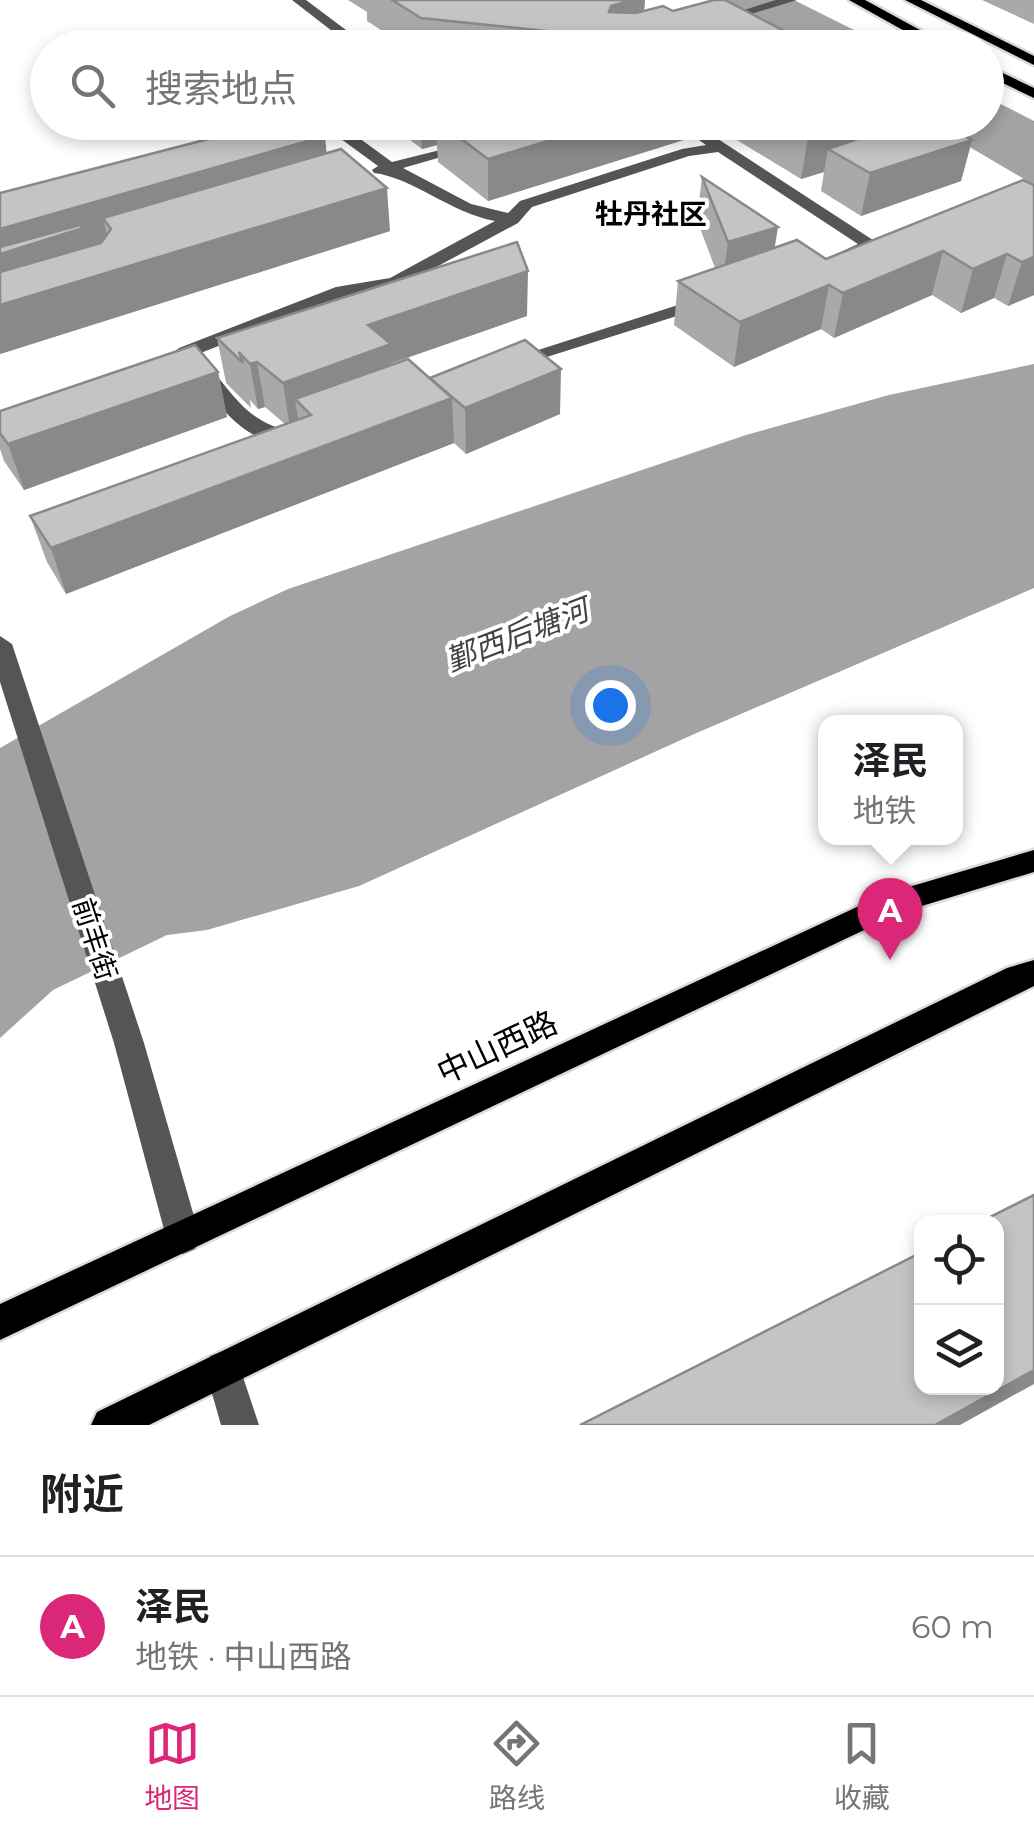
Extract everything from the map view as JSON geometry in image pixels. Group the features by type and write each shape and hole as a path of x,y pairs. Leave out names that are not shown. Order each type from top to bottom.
{"main road":[{"path":"855,0 912,30"},
{"path":"911,0 971,30"},
{"path":"1004,46 1034,61"},
{"path":"1004,78 1034,94"},
{"name":"中山西路","path":"0,1322 895,902 1034,861"},
{"path":"110,1425 1034,972"}],"street":[{"path":"298,0 339,30"},
{"path":"700,25 790,0"},
{"path":"344,140 379,170 482,217 512,219"},
{"path":"379,170 485,140"},
{"path":"152,380 186,352 342,291 395,282 512,219 526,204 719,140 802,189 867,242 863,251 828,262"},
{"path":"482,371 720,296"},
{"path":"186,352 249,426 270,438 292,438 311,432"},
{"name":"前丰街","path":"0,646 129,1043 182,1236"},
{"path":"224,1369 240,1425"}],"water":[{"path":"725,0 794,0 854,30 777,30"},
{"path":"1004,106 1034,121 1034,185 958,140 1004,140"},
{"name":"鄞西后塘河","path":"1034,364 1034,588 692,735 359,886 207,930 167,935 53,990 0,1038 0,748 230,616 288,589 746,435 889,395"}],"building":[{"path":"392,0 632,0 611,6 609,12 636,13 663,6 673,11 725,0 782,30 536,30 421,18"},
{"path":"205,140 311,140 0,229 0,193"},
{"path":"463,140 551,140 488,159"},
{"path":"854,140 972,140 870,173 828,149"},
{"path":"341,149 387,188 0,305 0,272 101,243 111,229 103,218"},
{"path":"702,177 778,227 728,242"},
{"path":"1023,180 1034,185 1034,257 1022,262 1007,254 973,269 943,251 843,293 829,285 740,322 678,281 797,240 826,259"},
{"path":"80,225 83,228 0,254 0,247"},
{"path":"517,242 528,271 368,325 391,344 283,383 257,362 250,364 239,352 243,363 217,338"},
{"path":"525,340 561,369 465,408 430,378"},
{"path":"195,345 218,372 8,444 0,433 0,411"},
{"path":"408,359 452,398 51,548 30,516 311,415 295,399"},
{"path":"1034,1195 1034,1370 1004,1387 1004,1215 994,1215"},
{"path":"914,1256 914,1395 989,1395 935,1425 580,1425"}],"place":[{"name":"泽民","path":"890,960"}],"district":[{"name":"牡丹社区","path":"651,214"}]}
